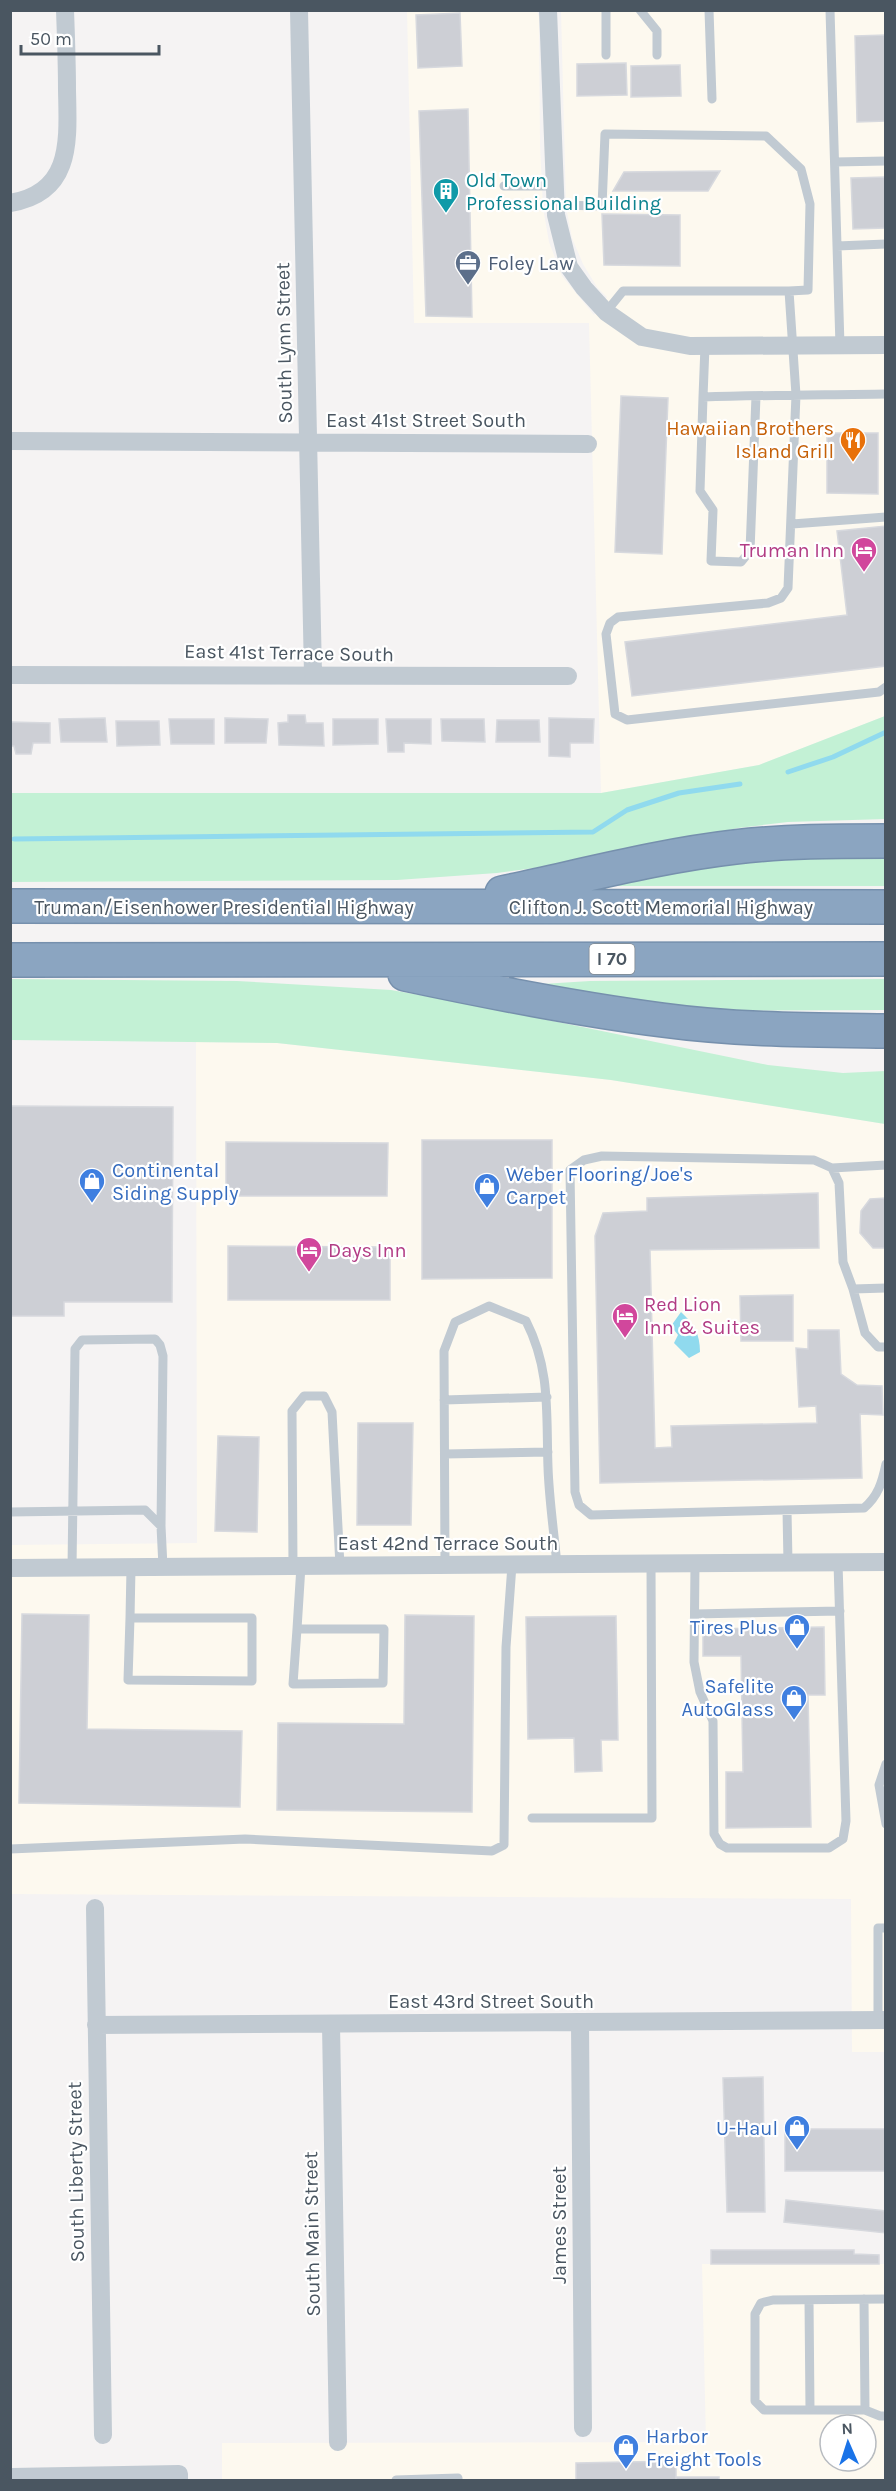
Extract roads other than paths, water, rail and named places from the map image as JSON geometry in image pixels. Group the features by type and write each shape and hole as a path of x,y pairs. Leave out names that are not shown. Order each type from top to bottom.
{"highway":[{"path":"437,907 667,858 734,847 794,842 885,841"},
{"name":"Truman/Eisenhower Presidential Highway","path":"10,906 437,907"},
{"name":"Clifton J. Scott Memorial Highway","path":"437,907 885,907"},
{"name":"I 70","path":"10,960 885,958"},
{"path":"339,960 491,992 663,1021 774,1029 885,1031"}],"street":[{"path":"10,203 29,200 54,181 67,151 65,10"},
{"name":"South Lynn Street","path":"299,10 313,674"},
{"path":"548,10 555,205 569,267 606,312 642,337 690,346 885,345"},
{"name":"East 41st Street South","path":"10,441 588,444"},
{"name":"East 41st Terrace South","path":"10,675 568,676"},
{"name":"East 42nd Terrace South","path":"10,1568 885,1562"},
{"name":"South Liberty Street","path":"95,1908 103,2435"},
{"name":"East 43rd Street South","path":"96,2025 882,2020"},
{"name":"James Street","path":"580,2022 583,2428"},
{"name":"South Main Street","path":"331,2024 338,2442"},
{"path":"12,2481 12,2477 178,2474 179,2481"}],"lane":[{"path":"606,10 606,55"},
{"path":"640,10 657,31 657,55"},
{"path":"709,10 712,99"},
{"path":"830,10 840,346"},
{"path":"555,205 602,206 605,134 766,136 801,170 810,204 808,290 623,291 606,312"},
{"path":"835,162 885,161"},
{"path":"504,186 554,186"},
{"path":"837,246 885,244"},
{"path":"789,291 796,395 788,588 781,598 768,603 618,617 610,623 606,634 615,714 627,720 879,692 885,687"},
{"path":"705,346 700,491 713,510 711,561 741,562 750,551 756,396"},
{"path":"703,397 885,394"},
{"path":"792,524 885,517"},
{"path":"885,1165 832,1168 814,1160 713,1156 602,1156 584,1160 570,1170 575,1492 579,1505 591,1515 864,1508 878,1492 885,1464"},
{"path":"832,1168 839,1183 843,1262 865,1333 878,1347 885,1347"},
{"path":"853,1289 885,1288"},
{"path":"446,1565 444,1351 455,1322 489,1306 526,1321 538,1344 547,1397 548,1452 557,1564"},
{"path":"72,1568 75,1349 82,1340 155,1339 160,1345 163,1356 161,1526 163,1568"},
{"path":"297,1629 384,1629 382,1683 293,1684 297,1629 297,1566 292,1411 304,1396 324,1396 332,1412 340,1566"},
{"path":"444,1400 547,1397"},
{"path":"445,1454 548,1452"},
{"path":"10,1512 145,1510 161,1526"},
{"path":"787,1510 788,1563"},
{"path":"695,1564 694,1662 700,1692 713,1722 714,1834 720,1844 727,1848 829,1848 843,1839 846,1821 838,1563"},
{"path":"532,1818 652,1818 651,1564"},
{"path":"10,1849 244,1839 492,1851 504,1845 506,1647 512,1565"},
{"path":"130,1618 252,1618 252,1681 128,1680 131,1568"},
{"path":"695,1614 840,1611"},
{"path":"885,1764 879,1785 885,1824"},
{"path":"882,2020 882,1970 878,1928 885,1928"},
{"path":"864,2299 865,2409"},
{"path":"885,2299 773,2300 761,2303 755,2314 755,2401 764,2410 865,2409 885,2416"},
{"path":"809,2300 810,2410"},
{"path":"396,2481 458,2478 458,2481"}],"water":[{"path":"681,1312 693,1325 699,1340 700,1352 689,1358 674,1343 678,1335 671,1326"}],"waterway":[{"path":"788,772 833,757 886,732"},
{"path":"14,839 593,832 627,810 679,793 740,784"}],"place":[{"name":"Old Town Professional Building","path":"446,214"},
{"name":"Foley Law","path":"468,286"},
{"name":"Hawaiian Brothers Island Grill","path":"853,463"},
{"name":"Truman Inn","path":"864,573"},
{"name":"Continental Siding Supply","path":"92,1204"},
{"name":"Weber Flooring/Joe's Carpet","path":"487,1209"},
{"name":"Days Inn","path":"309,1273"},
{"name":"Red Lion Inn & Suites","path":"625,1339"},
{"name":"Tires Plus","path":"797,1650"},
{"name":"Safelite AutoGlass","path":"794,1721"},
{"name":"U-Haul","path":"797,2151"},
{"name":"Harbor Freight Tools","path":"626,2470"}]}
